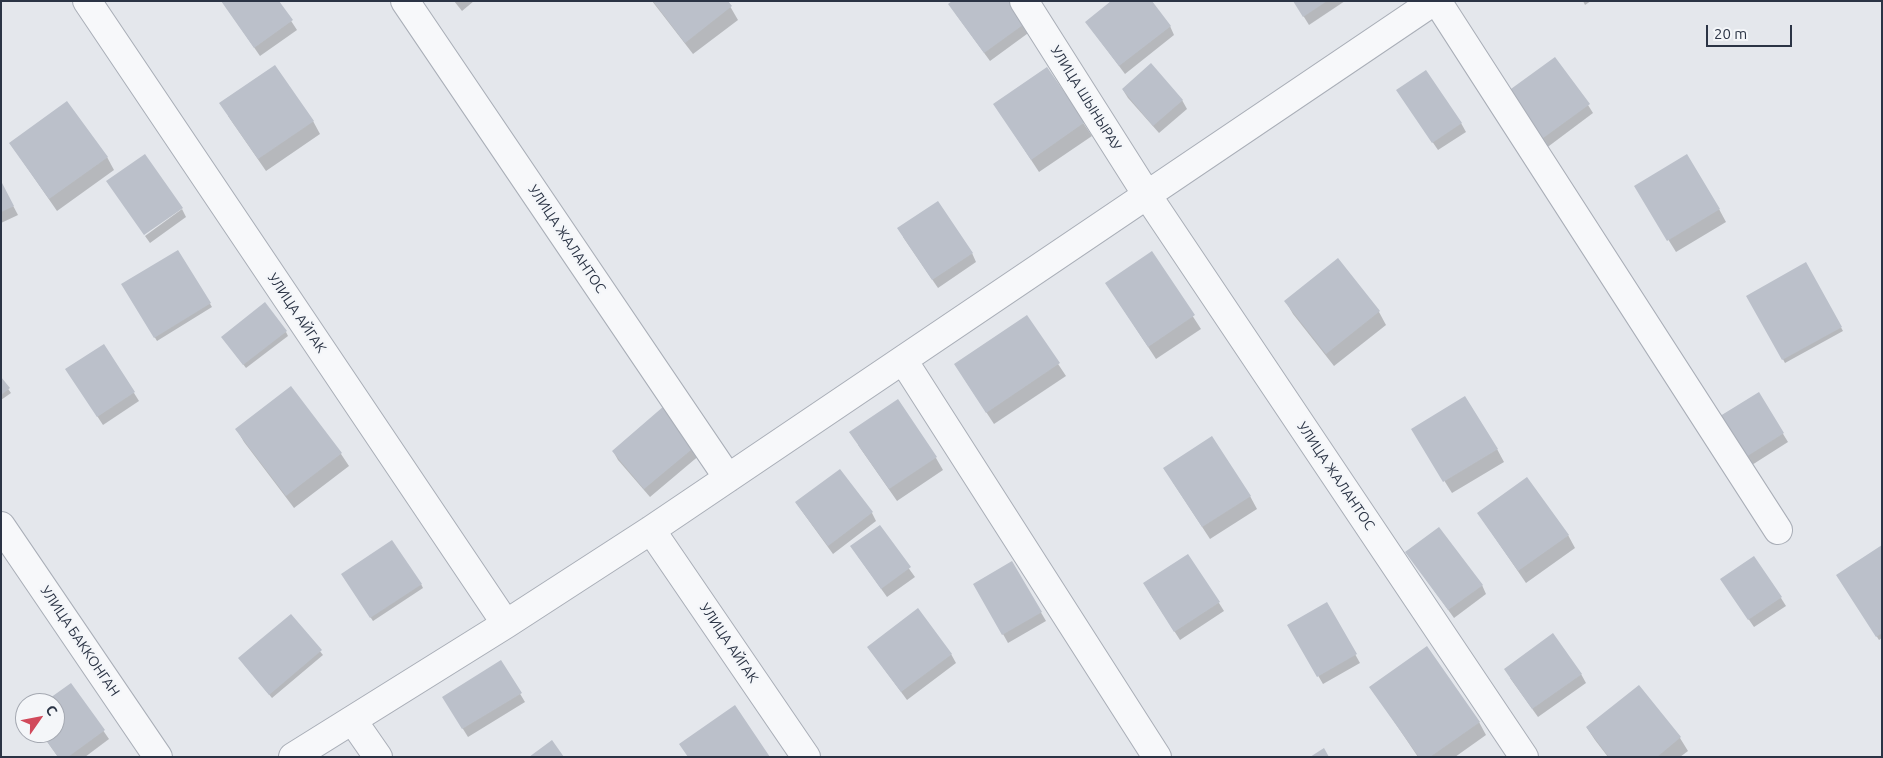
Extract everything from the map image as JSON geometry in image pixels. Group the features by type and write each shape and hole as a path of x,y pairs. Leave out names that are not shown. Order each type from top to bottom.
{"street":[{"name":"УЛИЦА АЙГАК","path":"87,1 506,624"},
{"name":"УЛИЦА ЖАЛАНТОС","path":"405,1 728,478"},
{"name":"УЛИЦА ШЫНЫРАУ","path":"1024,1 1147,195"},
{"path":"293,757 506,624 651,530 1435,1 1778,530"},
{"name":"УЛИЦА ЖАЛАНТОС","path":"1147,195 1524,757"},
{"path":"903,360 1157,757"},
{"name":"УЛИЦА БАККОНГАН","path":"1,526 158,757"},
{"name":"УЛИЦА АЙГАК","path":"651,530 806,757"},
{"path":"353,721 378,757"}],"building":[{"path":"221,1 279,1 293,20 254,48"},
{"path":"653,1 728,1 732,6 685,43"},
{"path":"952,1 1012,1 1027,22 984,53 948,4"},
{"path":"1111,1 1152,1 1171,26 1119,66 1085,22"},
{"path":"1293,1 1327,1 1303,17"},
{"path":"1555,57 1590,104 1539,141 1504,94"},
{"path":"1151,63 1183,100 1153,126 1122,89"},
{"path":"275,65 314,121 258,159 219,103"},
{"path":"1047,67 1085,122 1031,160 993,104"},
{"path":"1426,70 1462,123 1432,143 1396,90"},
{"path":"67,101 108,157 49,199 9,143"},
{"path":"145,154 183,208 144,235 106,181"},
{"path":"1687,154 1720,209 1667,241 1634,186"},
{"path":"1,181 14,206 1,212"},
{"path":"938,201 973,253 932,280 897,228"},
{"path":"178,250 211,303 154,338 121,284"},
{"path":"1152,251 1195,315 1148,347 1105,283"},
{"path":"1338,258 1380,311 1326,354 1284,301"},
{"path":"1806,262 1842,327 1782,360 1746,296"},
{"path":"265,302 287,331 243,365 221,337"},
{"path":"1027,315 1060,363 986,413 954,364"},
{"path":"104,344 135,392 97,417 65,369"},
{"path":"1,377 10,388 1,395"},
{"path":"291,386 342,453 286,496 235,429"},
{"path":"1759,392 1784,433 1738,462 1712,421"},
{"path":"1465,396 1498,449 1443,482 1411,429"},
{"path":"898,399 937,457 889,489 849,432"},
{"path":"664,406 697,445 644,489 612,451"},
{"path":"1212,436 1251,496 1202,527 1163,468"},
{"path":"840,469 873,512 828,546 795,502"},
{"path":"1527,477 1569,535 1518,571 1477,513"},
{"path":"880,525 911,567 881,589 850,546"},
{"path":"1439,527 1483,585 1448,610 1405,552"},
{"path":"392,540 422,584 370,618 341,574"},
{"path":"1882,545 1882,633 1876,637 1836,575"},
{"path":"1188,554 1220,602 1174,632 1143,583"},
{"path":"1754,556 1782,597 1748,620 1720,579"},
{"path":"1012,561 1042,612 1002,635 973,584"},
{"path":"1327,602 1357,654 1317,677 1287,625"},
{"path":"918,608 952,654 901,692 867,647"},
{"path":"291,614 322,650 269,695 238,658"},
{"path":"1553,633 1582,674 1532,709 1504,669"},
{"path":"1427,646 1480,722 1430,757 1419,757 1369,687"},
{"path":"501,660 522,693 462,729 442,697"},
{"path":"71,683 105,730 68,757 58,757 48,743 65,743 65,693 57,693"},
{"path":"1639,685 1681,737 1657,757 1609,757 1586,727"},
{"path":"735,705 770,757 688,757 679,744"},
{"path":"552,740 564,757 529,757"},
{"path":"1324,748 1329,757 1310,757"}]}
